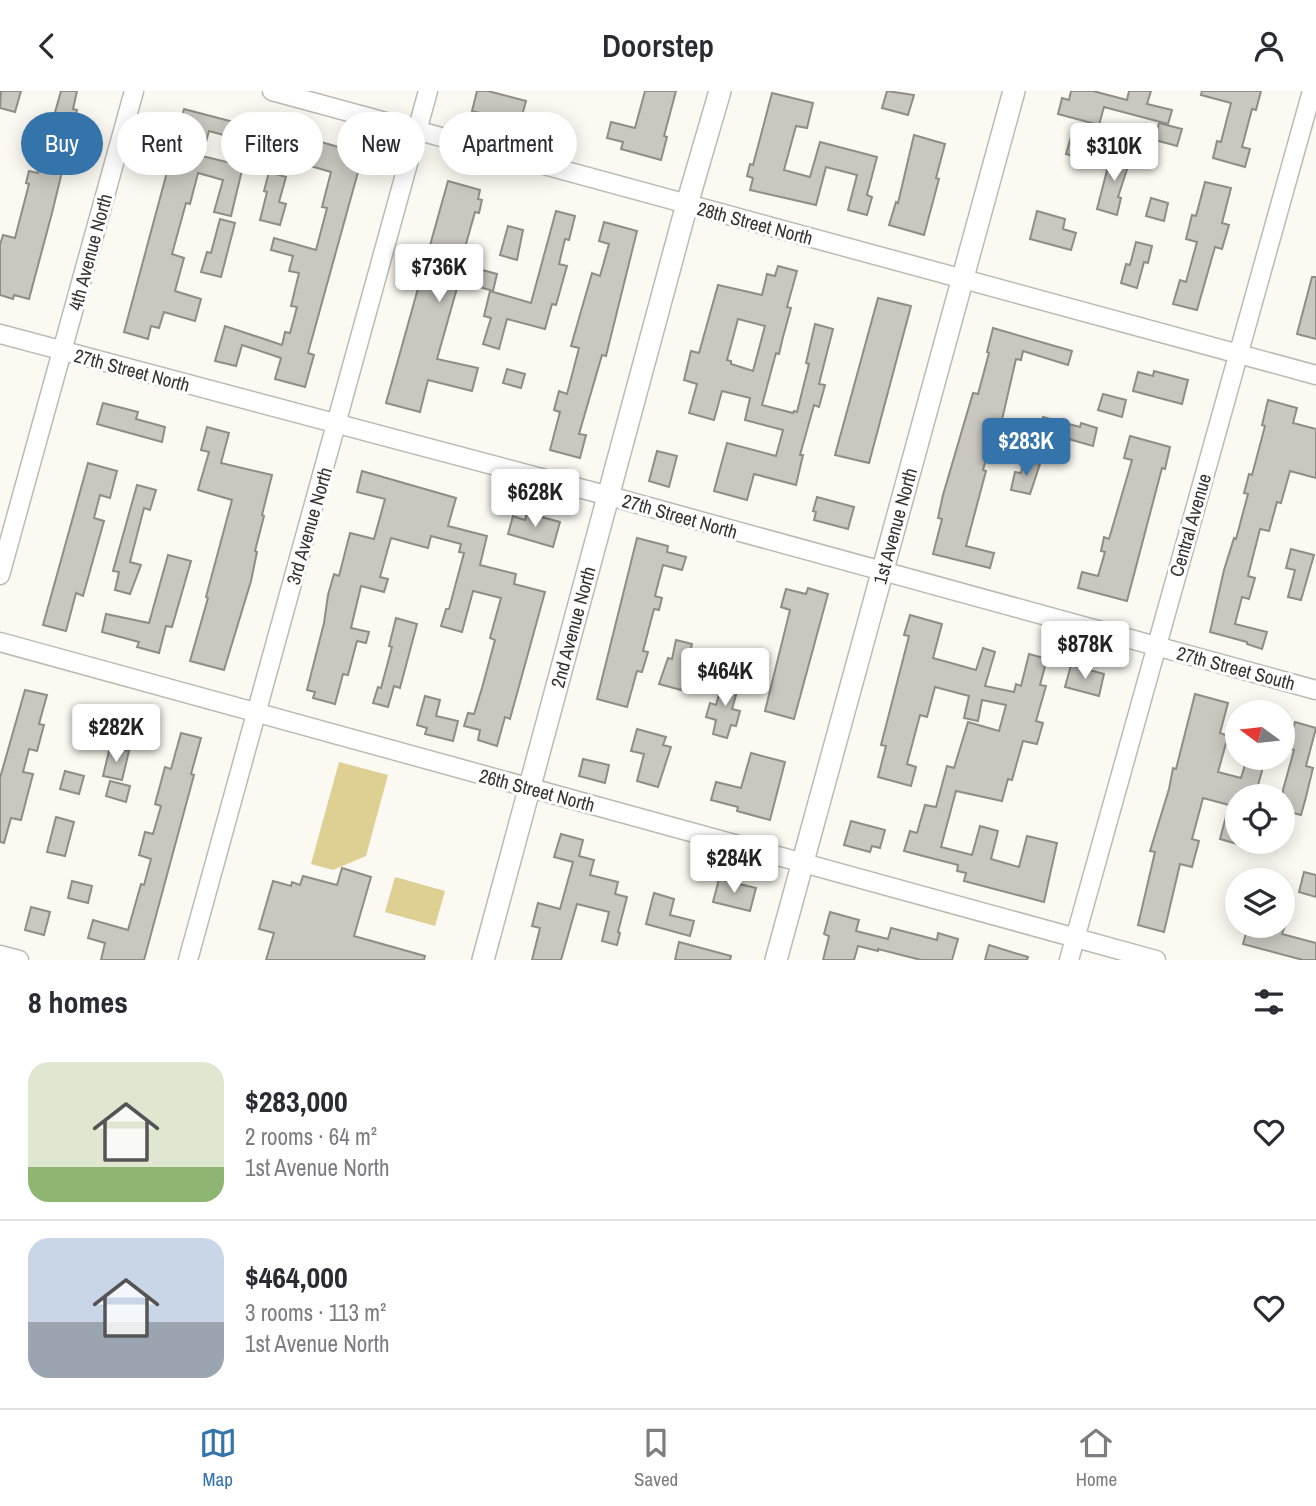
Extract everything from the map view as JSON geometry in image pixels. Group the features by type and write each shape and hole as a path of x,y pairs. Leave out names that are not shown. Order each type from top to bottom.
{"main road":[{"name":"2nd Avenue North","path":"483,960 687,204 720,91"},
{"name":"1st Avenue North","path":"776,960 1014,91"}],"street":[{"name":"4th Avenue North","path":"0,575 134,91"},
{"name":"28th Street North","path":"272,91 352,112"},
{"name":"3rd Avenue North","path":"422,112 428,91"},
{"name":"Central Avenue","path":"1069,960 1311,91"},
{"name":"28th Street North","path":"425,131 1316,375"},
{"name":"3rd Avenue North","path":"188,960 405,175"},
{"name":"27th Street North","path":"0,334 609,496 1156,647"},
{"name":"26th Street North","path":"0,642 1156,960"},
{"name":"27th Street South","path":"1156,647 1316,690"},
{"path":"0,955 19,960"}],"shaded area":[{"path":"339,762 388,775 366,856 333,870 311,864"},
{"path":"395,877 445,891 435,926 385,912"}],"building":[{"path":"1,91 21,91 15,112 0,108"},
{"path":"61,91 77,91 73,109 77,112 55,112"},
{"path":"477,91 488,91 526,101 523,112 472,111"},
{"path":"645,91 676,91 664,136 667,137 661,160 621,149 623,142 607,138 611,122 635,128"},
{"path":"887,91 914,95 908,115 882,108"},
{"path":"1071,91 1093,91 1127,100 1129,91 1151,91 1147,104 1172,110 1168,124 1104,107 1099,125 1058,114 1062,98 1069,100"},
{"path":"1202,91 1261,91 1256,110 1252,109 1242,147 1250,149 1245,167 1213,158 1217,141 1221,142 1231,103 1201,95"},
{"path":"772,93 813,103 807,128 796,126 784,170 810,177 820,142 877,157 867,195 872,197 867,215 848,210 857,175 826,167 816,205 750,190 753,178 747,176 750,164 753,165"},
{"path":"207,115 221,119 221,134 209,131 207,138"},
{"path":"1159,123 1182,129 1177,146 1155,140"},
{"path":"914,135 945,144 924,235 889,225 896,202 898,203"},
{"path":"1071,137 1085,142 1081,158 1066,154"},
{"path":"323,143 337,147 337,175 357,175 308,353 314,355 305,387 275,379 281,358 242,345 236,366 215,361 225,326 282,345 285,332 290,333 297,307 291,306 299,273 289,271 293,256 271,250 274,238 316,250 327,208 322,207 331,172 323,170"},
{"path":"1112,151 1131,157 1118,197 1121,198 1117,215 1097,209"},
{"path":"207,157 221,161 221,175 241,175 231,216 214,212 223,180 205,175"},
{"path":"28,175 61,175 29,299 14,295 13,299 0,295 0,245 3,235 15,238 29,184 26,183"},
{"path":"166,175 197,175 190,204 186,203 172,254 184,258 175,291 201,299 195,321 164,312 159,328 151,326 148,339 124,332"},
{"path":"268,175 286,177 279,202 286,204 280,225 260,220 267,192 264,191"},
{"path":"448,181 480,190 478,199 482,200 479,213 475,212 464,251 467,252 464,265 497,274 493,291 459,281 437,359 478,368 472,391 428,380 420,412 386,403"},
{"path":"1205,182 1231,188 1222,223 1229,225 1222,249 1215,247 1197,310 1173,304 1180,280 1186,282 1197,242 1186,239 1192,215 1196,216"},
{"path":"1151,198 1168,203 1164,221 1146,216"},
{"path":"556,211 575,216 569,240 565,239 559,264 567,266 556,305 552,304 545,329 507,319 499,349 483,344 491,318 484,316 490,291 531,303"},
{"path":"1037,211 1065,219 1063,229 1076,233 1071,250 1030,239"},
{"path":"220,219 235,223 221,277 201,272 207,252 211,253"},
{"path":"604,222 637,231 606,356 602,355 579,434 586,435 580,458 550,450 560,412 554,410 559,391 567,394 579,348 571,346 592,273 600,276 609,244 599,241"},
{"path":"508,226 523,230 517,260 500,255"},
{"path":"1136,242 1152,246 1148,263 1144,262 1137,288 1121,283 1126,264 1130,265"},
{"path":"778,266 797,271 787,307 791,308 779,354 776,353 762,405 797,412 809,364 806,363 815,324 833,329 819,384 825,385 819,407 814,405 800,455 803,455 796,485 754,474 747,500 714,491 727,443 776,456 783,430 745,420 750,398 722,391 714,420 689,413 697,384 684,380 691,351 699,353 718,285 762,295 767,274 775,276","holes":["738,319 765,326 753,371 731,364 731,361 727,360"]},
{"path":"1312,277 1316,277 1316,339 1297,334"},
{"path":"878,298 911,306 869,463 835,455"},
{"path":"993,328 1072,351 1068,365 1023,351 1021,360 1016,359 1001,424 996,423 983,470 986,471 966,546 994,553 990,568 933,554 942,519 938,518 943,495 973,393 978,394"},
{"path":"507,369 525,374 521,388 503,383"},
{"path":"1154,371 1188,380 1182,404 1133,391 1138,372 1153,376"},
{"path":"1103,394 1126,400 1122,417 1098,410"},
{"path":"1268,400 1297,408 1293,423 1316,429 1316,478 1290,471 1269,531 1260,529 1248,576 1255,578 1249,599 1242,597 1235,624 1267,632 1262,649 1210,632 1224,570 1234,538 1236,539 1248,494 1244,493 1249,474 1252,475 1265,426 1262,425"},
{"path":"103,403 138,412 136,419 165,427 162,442 97,424"},
{"path":"1043,417 1080,427 1081,423 1097,428 1093,446 1058,436 1050,460 1033,454"},
{"path":"207,427 229,433 221,463 272,475 251,581 224,670 190,661 232,500 198,490 209,452 201,450"},
{"path":"1130,436 1170,447 1127,601 1078,588 1082,572 1098,576 1105,552 1101,551 1104,537 1109,539 1132,460 1124,458"},
{"path":"657,451 677,456 669,487 649,481"},
{"path":"1024,460 1040,464 1030,494 1011,490 1015,472 1021,473"},
{"path":"88,463 117,471 110,498 100,495 94,518 104,521 83,596 76,593 66,631 43,625"},
{"path":"362,471 456,498 448,526 487,536 480,565 516,574 514,584 545,592 510,719 505,717 497,746 478,740 480,730 464,726 468,713 474,714 482,688 495,640 490,638 501,598 473,591 462,632 441,626 446,609 449,609 464,553 459,552 461,544 431,536 428,548 391,538 380,577 388,579 384,592 361,586 351,628 369,632 366,643 357,641 348,675 343,674 335,704 313,698 315,692 307,690 324,623 328,595 334,574 339,576 350,533 374,539 385,499 357,492"},
{"path":"137,485 156,490 150,510 144,508 130,562 141,565 130,594 115,590 119,572 113,571"},
{"path":"817,497 854,507 848,529 814,520 816,512 813,511"},
{"path":"527,513 560,522 553,547 508,534 513,516 525,520"},
{"path":"637,538 668,546 667,552 686,557 682,570 663,565 655,596 662,598 659,610 654,609 643,651 648,652 642,672 637,671 627,707 597,699"},
{"path":"1291,549 1314,555 1301,600 1288,597 1295,570 1286,568"},
{"path":"168,555 191,561 172,627 166,626 159,653 137,647 139,642 102,632 106,614 149,623"},
{"path":"808,588 828,594 794,719 765,711 790,610 781,607 786,589 806,594"},
{"path":"910,615 942,624 933,658 976,670 983,648 995,652 985,686 1014,692 1016,684 1021,686 1029,654 1047,659 1040,685 1046,686 1036,721 1043,723 1037,744 1023,741 1012,780 1008,779 1002,801 956,791 941,847 972,855 980,826 998,831 991,859 1019,867 1027,836 1057,843 1044,902 964,881 966,873 957,871 958,865 904,851 910,831 917,833 925,805 936,807 947,766 954,768 968,722 999,731 1006,705 982,700 978,721 964,718 969,696 935,687 927,717 920,715 907,764 916,767 911,786 878,777 886,746 881,745 909,636 904,635"},
{"path":"396,618 417,624 400,688 394,686 388,707 373,703 378,687 381,688 392,647 389,646"},
{"path":"676,640 692,644 681,690 659,684 668,658 672,659"},
{"path":"1071,665 1104,674 1099,696 1065,687"},
{"path":"724,677 740,681 732,709 740,711 736,726 731,725 727,738 713,734 716,720 706,717 710,703 716,705"},
{"path":"25,690 47,695 39,724 44,725 37,751 29,749 23,772 33,774 21,820 11,818 4,843 0,842 0,778"},
{"path":"1195,694 1225,702 1220,733 1225,735 1225,747 1218,772 1241,778 1243,770 1262,770 1258,784 1225,784 1225,804 1203,798 1192,839 1199,841 1192,867 1180,864 1164,932 1138,925 1155,852 1150,851 1173,768 1176,769"},
{"path":"425,696 440,700 436,716 458,721 453,741 425,734 427,728 417,725"},
{"path":"81,715 98,720 93,737 76,732"},
{"path":"1295,722 1316,728 1306,766 1313,768 1301,815 1295,814 1295,784 1285,784 1288,770 1295,770"},
{"path":"637,729 666,737 663,745 671,747 658,787 637,781 644,754 631,751"},
{"path":"181,733 201,738 191,774 194,775 144,960 101,960 105,943 88,938 93,920 128,930 151,859 139,855 145,832 153,834 161,806 155,804 165,767 171,769"},
{"path":"110,747 129,751 122,780 103,776"},
{"path":"751,753 785,762 770,820 711,800 716,782 741,788"},
{"path":"583,759 609,765 605,783 579,776"},
{"path":"65,771 84,776 79,794 60,789"},
{"path":"110,781 130,786 126,802 106,796"},
{"path":"56,817 74,822 65,856 47,852"},
{"path":"1225,820 1225,840 1220,839"},
{"path":"851,821 885,830 880,848 872,846 870,852 844,845"},
{"path":"561,834 583,840 579,856 594,860 590,875 618,882 615,894 627,897 618,932 620,933 617,945 602,941 609,912 577,904 561,960 532,960 540,928 532,926 538,903 560,909 573,862 554,857"},
{"path":"342,868 371,877 354,936 425,956 424,960 266,960 274,933 259,929 273,881 291,886 292,882 300,885 303,876 337,885"},
{"path":"1304,872 1316,875 1316,897 1299,892"},
{"path":"719,879 756,888 750,911 713,902"},
{"path":"72,881 92,886 88,903 68,898"},
{"path":"654,893 674,899 670,915 694,921 690,936 646,924"},
{"path":"31,907 50,912 44,935 25,930"},
{"path":"830,912 859,920 856,931 888,939 891,928 937,940 938,933 958,939 952,960 921,960 858,946 854,960 823,960 829,936 824,934"},
{"path":"1295,937 1316,943 1316,960 1303,960 1243,944 1245,938"},
{"path":"679,942 731,956 730,960 675,960"},
{"path":"989,945 1028,957 1027,960 985,960"}]}
